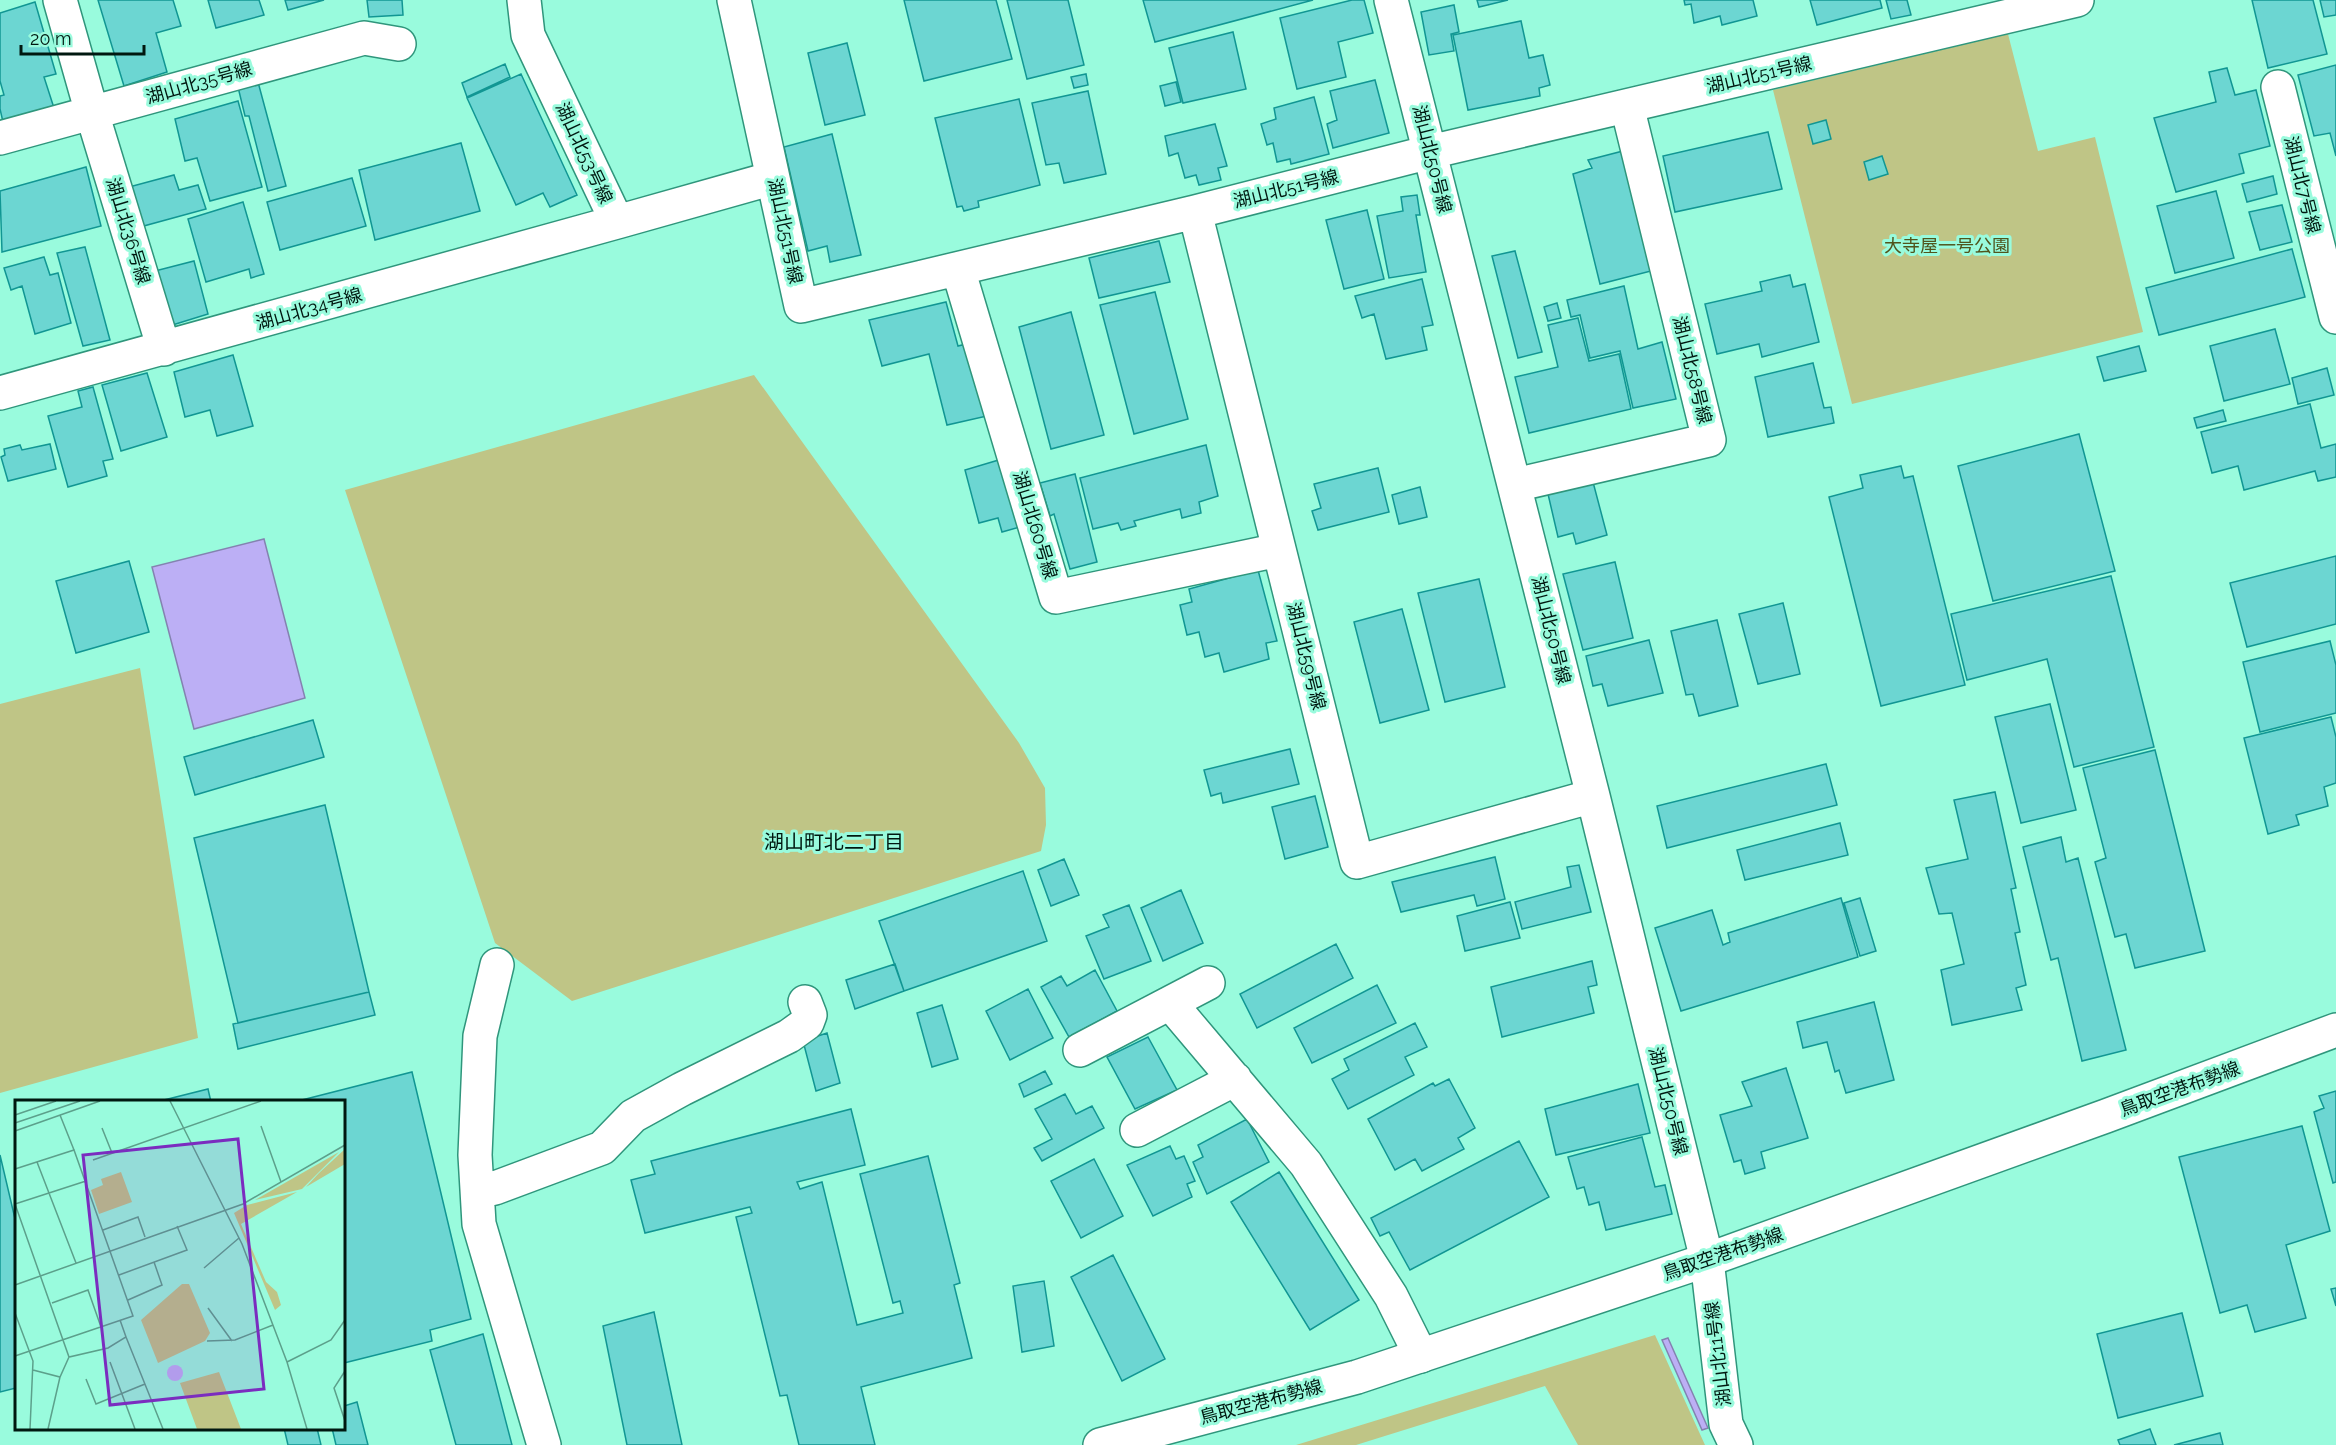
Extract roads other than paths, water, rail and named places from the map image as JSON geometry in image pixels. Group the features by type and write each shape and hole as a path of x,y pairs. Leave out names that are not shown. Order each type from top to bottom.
{"street":[{"name":"湖山北36号線","path":"60,0 164,349"},
{"name":"湖山北53号線","path":"524,0 528,35 616,222 773,178"},
{"name":"湖山北51号線","path":"734,0 801,306 1195,212 1430,152 2077,0"},
{"name":"湖山北50号線","path":"1391,0 1593,796 1707,1260"},
{"name":"湖山北35号線","path":"0,138 364,38 399,44"},
{"name":"湖山北7号線","path":"2278,87 2330,264 2336,317"},
{"name":"湖山北58号線","path":"1515,485 1709,440 1627,106"},
{"name":"湖山北59号線","path":"1195,212 1357,862 1593,796"},
{"name":"湖山北34号線","path":"0,393 616,222"},
{"name":"湖山北60号線","path":"958,269 1056,597 1279,550"},
{"path":"497,965 480,1036 475,1155 479,1224 544,1445"},
{"path":"1080,1050 1208,983"},
{"path":"478,1192 495,1188 602,1148 633,1116 798,1030 807,1023 810,1015 805,1002"},
{"path":"1170,1003 1306,1164 1391,1296 1421,1356"},
{"name":"鳥取空港布勢線","path":"1100,1445 1357,1377 1707,1260 2336,1030"},
{"path":"1137,1130 1235,1079"},
{"name":"湖山北11号線","path":"1707,1260 1726,1424 1736,1445"}],"district":[{"name":"湖山町北二丁目","path":"834,842"}],"park label":[{"name":"大寺屋一号公園","path":"1947,246"}]}
